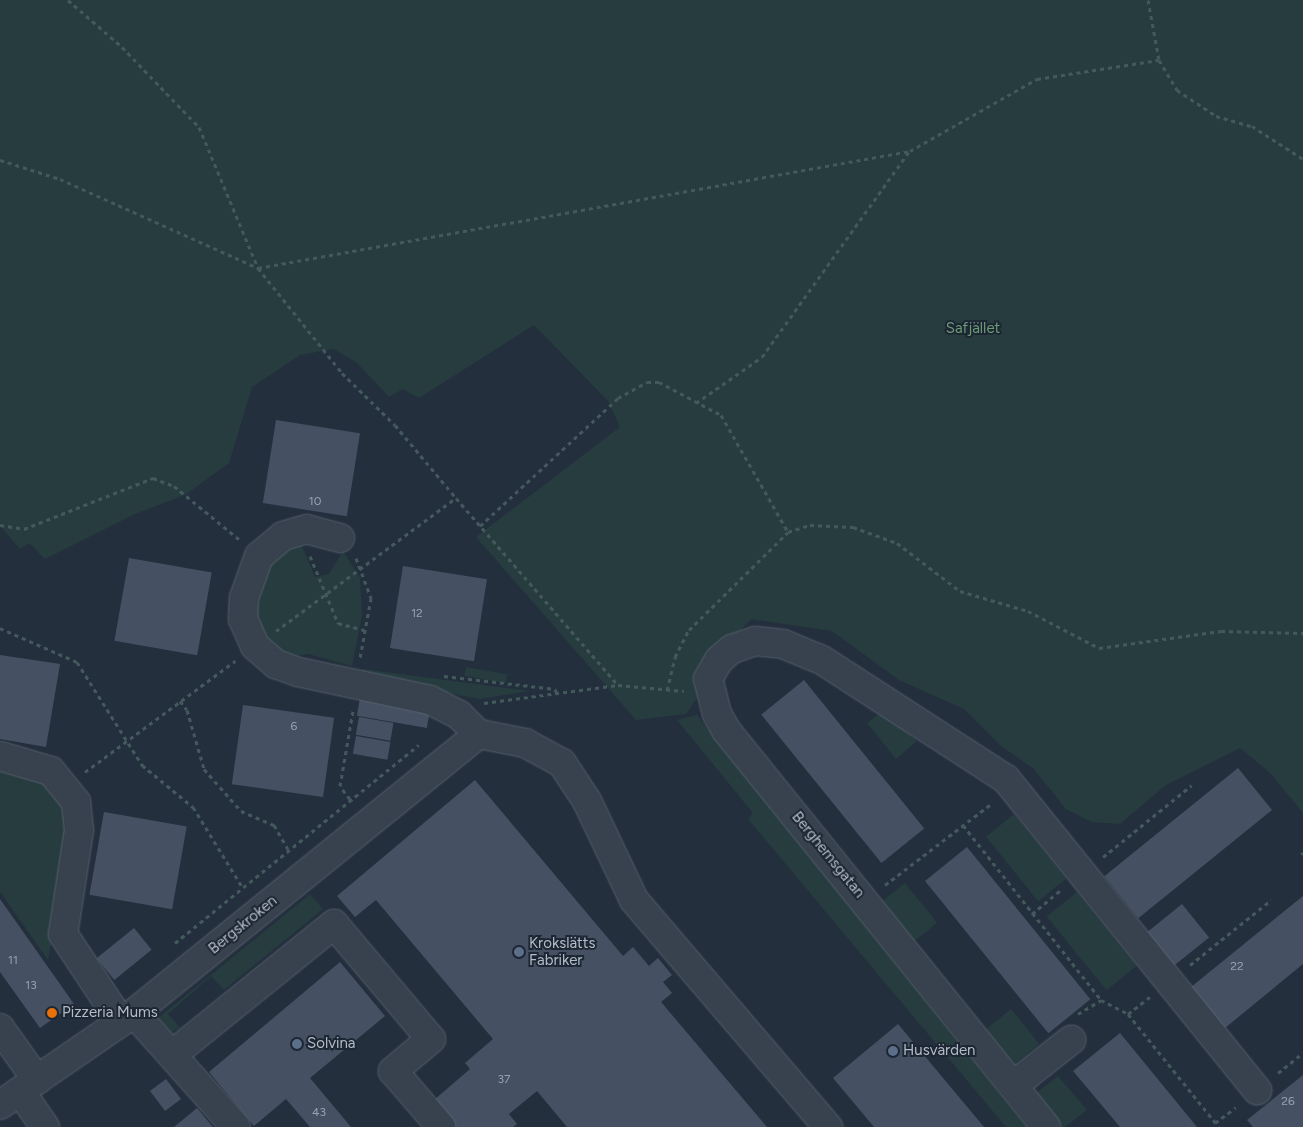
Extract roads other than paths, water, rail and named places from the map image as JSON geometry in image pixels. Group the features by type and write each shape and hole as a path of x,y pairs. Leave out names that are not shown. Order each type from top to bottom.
{"street":[{"path":"340,538 318,530 301,531 283,536 259,556 244,598 243,619 255,646 276,664 356,685 430,700 459,715 479,734 525,743 562,763 587,801 634,900 828,1127"},
{"name":"Berghemsgatan","path":"1046,1127 726,730 710,692 708,679 719,660 755,641 783,644 822,660 1013,787 1258,1090"},
{"name":"Bergskroken","path":"19,1092 128,1018 479,734"},
{"path":"0,756 51,771 66,785 76,802 79,830 63,934 128,1018 173,1054 236,1127"},
{"path":"173,1054 334,924 431,1039 393,1071 441,1127"},
{"path":"0,1028 19,1092 45,1127"},
{"path":"1014,1085 1071,1040"}],"place":[{"name":"Krokslätts Fabriker","path":"519,952"},
{"name":"Pizzeria Mums","path":"52,1013"},
{"name":"Solvina","path":"297,1044"},
{"name":"Husvärden","path":"893,1051"}],"park label":[{"name":"Safjället","path":"973,329"}]}
